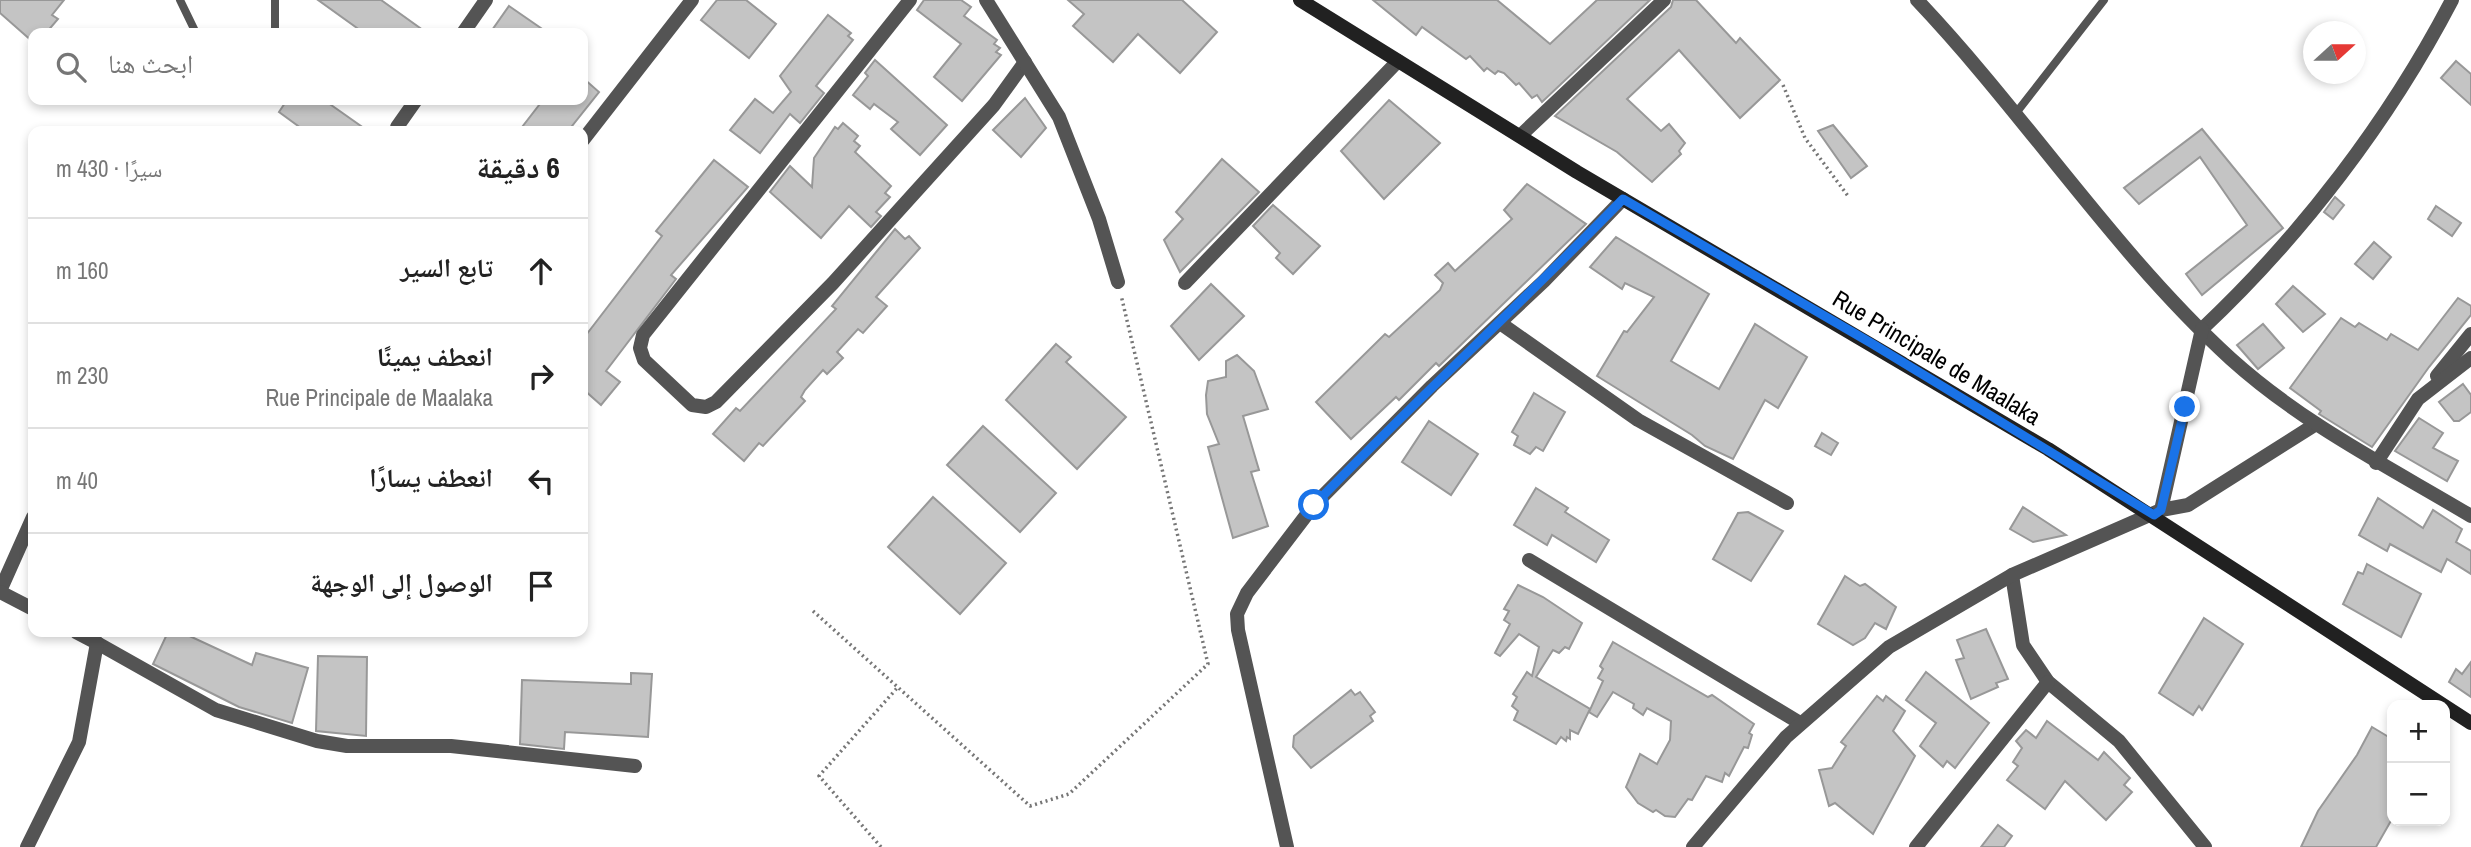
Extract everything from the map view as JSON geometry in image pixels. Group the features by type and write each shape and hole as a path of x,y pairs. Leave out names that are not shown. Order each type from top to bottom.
{"main road":[{"name":"Rue Principale de Maalaka","path":"1300,0 1623,199 2158,513 2471,723"}],"street":[{"path":"466,28 486,0"},
{"path":"588,134 692,0"},
{"path":"910,0 643,335 640,348 644,360 692,405 706,407 716,402 815,302 994,105 1025,62"},
{"path":"986,0 1059,117 1099,219 1118,282"},
{"path":"1520,136 1664,0"},
{"path":"1917,0 1960,45 2153,279 2239,366 2316,424 2376,463 2471,516"},
{"path":"2158,513 2202,329 2244,290 2291,236 2346,165 2389,105 2452,0"},
{"path":"1185,283 1398,61"},
{"path":"398,126 412,105"},
{"path":"1287,847 1238,630 1236,619 1239,606 1262,570 1314,505 1623,199"},
{"path":"1500,323 1638,420 1787,503"},
{"path":"2376,463 2418,399 2471,334"},
{"path":"2418,399 2471,358"},
{"path":"1693,847 1800,723 1889,647 2011,575 2158,513 2188,505 2316,424"},
{"path":"28,528 0,592 28,606"},
{"path":"1529,560 1800,723"},
{"path":"2011,575 2023,645 2048,682 2119,741 2205,847"},
{"path":"86,637 216,710 317,741 347,746 451,746 635,766"},
{"path":"27,847 79,742 97,643"},
{"path":"1916,847 2048,682"}],"lane":[{"path":"180,0 193,28"},
{"path":"275,0 275,28"},
{"path":"2015,113 2104,0"}],"path":[{"path":"1783,85 1805,138 1848,197"},
{"path":"813,611 1030,806 1069,794 1208,664 1118,282"},
{"path":"881,847 819,776 898,687"}],"building":[{"path":"0,0 64,0 52,15 58,19 50,28 28,28 28,38 0,13"},
{"path":"318,0 381,0 420,28 357,28"},
{"path":"717,0 746,0 776,24 749,58 701,20"},
{"path":"924,0 961,0 971,7 964,16 997,40 994,44 1000,48 996,52 1001,55 962,101 934,77 961,44 917,10"},
{"path":"1068,0 1182,0 1217,32 1180,73 1138,34 1113,62 1073,26 1084,14"},
{"path":"1373,0 1497,0 1550,44 1597,0 1650,0 1542,102 1537,95 1532,98 1519,83 1516,85 1504,73 1498,71 1495,74 1487,68 1484,71 1470,56 1466,59 1422,27 1416,35"},
{"path":"1673,0 1696,0 1736,43 1740,38 1780,80 1740,118 1679,50 1627,99 1661,131 1669,124 1685,143 1679,151 1681,154 1652,182 1617,152 1555,116 1671,7"},
{"path":"509,6 541,28 494,28"},
{"path":"828,15 851,33 848,36 853,40 816,86 824,93 800,123 790,114 760,153 730,130 755,99 773,113 791,92 780,76"},
{"path":"875,60 947,125 920,155 891,129 898,122 874,104 870,109 853,95 868,76 865,73"},
{"path":"2456,61 2471,74 2471,105 2441,78"},
{"path":"588,82 599,92 572,126 523,126 539,105 588,105"},
{"path":"1025,98 1046,128 1021,157 993,130"},
{"path":"1389,100 1440,143 1384,199 1341,151"},
{"path":"284,105 331,105 361,126 298,126 279,112"},
{"path":"843,123 858,136 854,141 860,146 855,152 891,186 885,193 890,197 876,212 881,216 871,227 849,206 821,238 770,192 790,166 812,187 814,158 835,127 838,129"},
{"path":"1833,125 1867,166 1851,178 1818,131"},
{"path":"2202,129 2283,228 2202,295 2186,274 2247,225 2200,157 2139,204 2124,188"},
{"path":"1222,159 1259,192 1180,272 1164,240 1183,219 1176,212"},
{"path":"714,160 748,187 671,275 676,279 606,371 620,382 601,405 588,393 588,332 662,236 656,231"},
{"path":"1527,184 1586,224 1439,366 1436,363 1399,400 1396,397 1351,439 1316,402 1385,334 1389,337 1440,290 1443,283 1435,275 1448,263 1455,271 1512,219 1504,210"},
{"path":"2335,197 2344,205 2333,219 2324,212"},
{"path":"1273,205 1320,246 1293,274 1276,258 1280,253 1253,226"},
{"path":"2436,206 2461,223 2452,236 2428,219"},
{"path":"895,229 905,239 909,236 920,248 876,297 887,306 863,333 858,329 837,352 843,358 827,374 823,370 805,390 801,397 805,401 763,446 759,443 744,461 713,434 736,408 740,411 836,309 832,306"},
{"path":"1616,237 1709,294 1671,361 1719,389 1755,324 1807,357 1778,408 1765,400 1733,459 1705,446 1692,435 1597,376 1624,331 1627,332 1654,297 1625,283 1622,289 1590,267"},
{"path":"2374,242 2391,257 2373,279 2355,264"},
{"path":"1211,284 1244,316 1199,360 1171,326"},
{"path":"2293,286 2325,314 2303,332 2276,304"},
{"path":"2458,298 2471,306 2471,315 2429,367 2372,447 2319,414 2321,411 2290,388 2341,318 2355,327 2359,323 2387,340 2391,334 2418,350"},
{"path":"2263,324 2284,348 2258,369 2237,345"},
{"path":"1056,344 1071,357 1066,362 1126,417 1077,469 1006,400"},
{"path":"1237,355 1254,371 1268,409 1243,416 1259,470 1251,472 1268,526 1233,538 1208,447 1219,444 1207,414 1206,395 1208,381 1226,377 1226,361"},
{"path":"2463,384 2471,395 2471,412 2459,421 2454,421 2439,402"},
{"path":"1534,393 1565,412 1543,451 1536,447 1530,454 1514,445 1518,436 1512,432"},
{"path":"2419,418 2443,433 2433,448 2458,461 2447,481 2395,451"},
{"path":"1429,421 1478,454 1451,495 1402,462"},
{"path":"983,426 1056,493 1020,532 947,465"},
{"path":"1822,433 1838,443 1831,455 1815,446"},
{"path":"1536,488 1568,508 1565,512 1609,540 1596,562 1552,535 1547,545 1514,525"},
{"path":"933,497 1006,563 960,614 888,547"},
{"path":"2378,498 2423,528 2433,510 2462,529 2456,542 2471,551 2471,574 2447,559 2441,572 2390,544 2387,551 2359,535"},
{"path":"2023,507 2066,535 2033,542 2010,529"},
{"path":"1748,512 1783,531 1751,581 1713,559 1738,513"},
{"path":"2367,564 2421,594 2401,637 2343,604 2358,572 2363,574"},
{"path":"1845,576 1860,586 1865,584 1896,607 1886,629 1875,623 1865,638 1853,645 1818,624"},
{"path":"1518,585 1543,597 1582,623 1569,649 1565,647 1559,653 1553,650 1536,677 1590,709 1578,734 1570,730 1570,739 1567,737 1566,741 1561,737 1556,744 1514,720 1518,711 1512,706 1517,697 1513,694 1527,672 1532,676 1539,647 1519,634 1500,656 1495,653 1510,624 1504,620 1509,611 1504,609"},
{"path":"2204,618 2243,644 2202,710 2199,706 2193,715 2159,693"},
{"path":"1986,629 2008,679 1996,683 1998,687 1971,699 1956,660 1964,658 1957,640"},
{"path":"166,637 192,637 252,665 256,653 308,668 292,723 239,707 153,664"},
{"path":"1613,642 1708,697 1712,695 1754,724 1749,733 1752,735 1748,748 1744,747 1729,776 1725,773 1722,782 1706,776 1692,800 1688,799 1675,817 1665,816 1656,810 1653,812 1638,803 1626,787 1640,754 1657,764 1670,740 1671,721 1647,708 1643,715 1633,708 1634,704 1613,692 1597,717 1589,712 1603,681 1598,678 1603,669 1600,666"},
{"path":"318,656 367,657 366,736 316,731"},
{"path":"2471,662 2471,697 2449,682 2456,669 2462,674"},
{"path":"1926,672 1989,723 1955,768 1947,761 1943,767 1920,746 1936,723 1906,700"},
{"path":"631,673 652,674 648,737 565,732 564,749 520,744 522,680 631,684"},
{"path":"1351,690 1355,695 1360,692 1375,712 1370,716 1373,721 1311,768 1293,747 1294,736"},
{"path":"1877,696 1883,701 1886,696 1905,711 1893,731 1915,756 1873,834 1835,803 1829,806 1819,770 1832,768 1846,746 1841,742"},
{"path":"2047,721 2098,760 2104,752 2130,778 2124,785 2132,792 2106,820 2065,781 2045,809 2007,780 2018,766 2013,762 2022,748 2016,741 2026,730 2036,738"},
{"path":"2372,727 2387,736 2388,826 2376,847 2301,847 2318,811 2357,755"},
{"path":"1998,825 2012,836 2004,847 1981,847"}],"route":[{"path":"1314,505 1432,386 1544,281 1623,199 1871,343 2154,515 2161,510 2185,407"}]}
